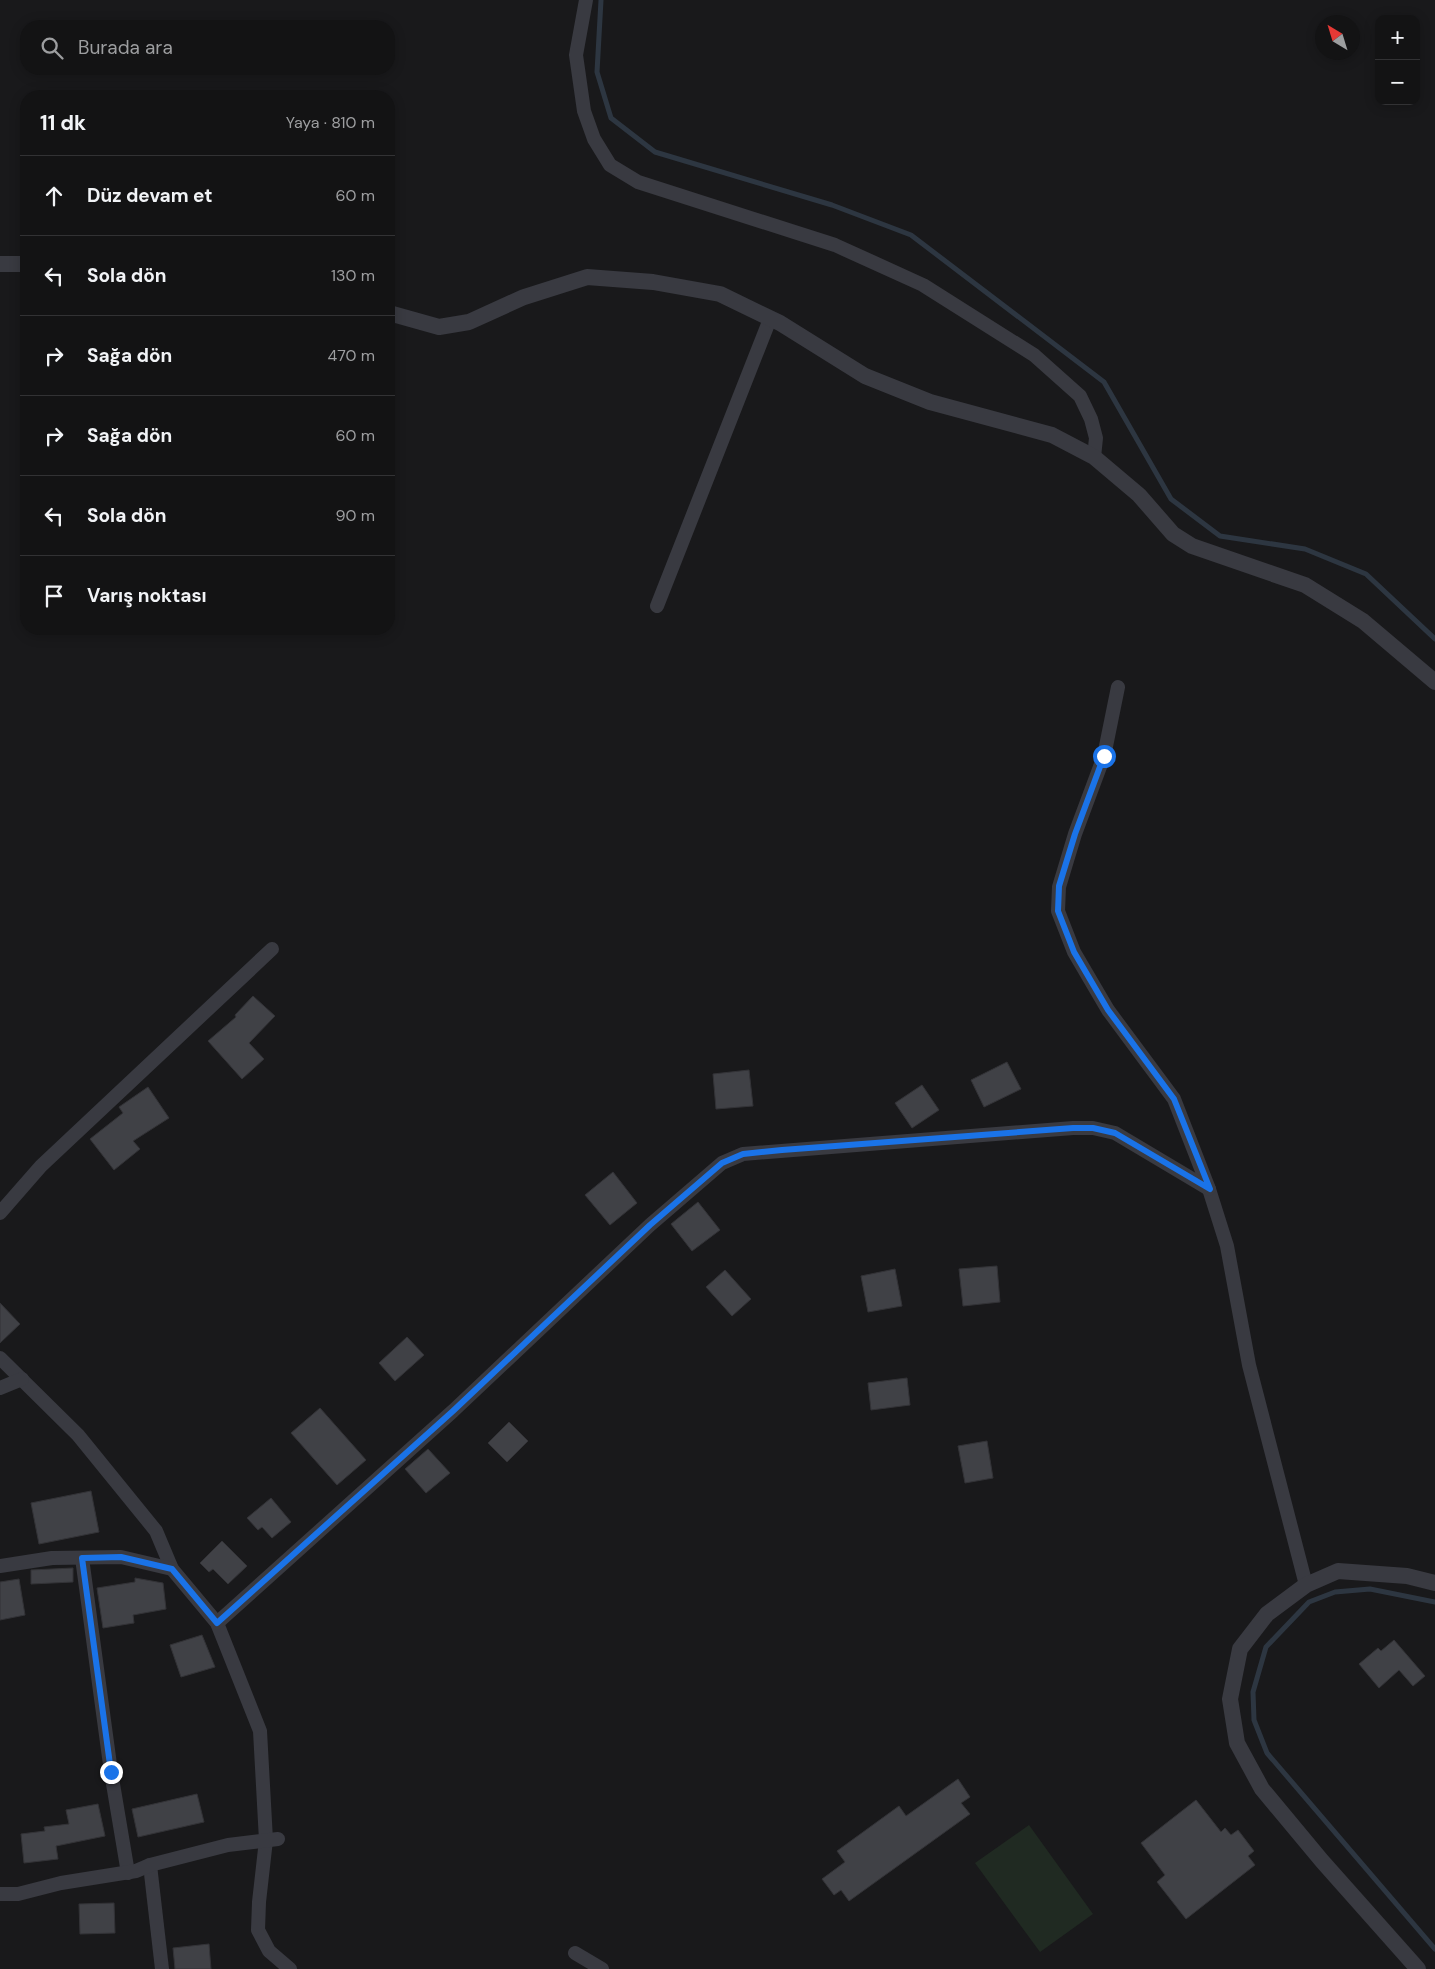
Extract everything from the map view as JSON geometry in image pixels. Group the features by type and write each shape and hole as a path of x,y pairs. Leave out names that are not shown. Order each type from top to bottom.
{"street":[{"path":"586,0 576,55 584,111 594,140 610,165 638,182 835,245 923,285 1034,354 1080,396 1091,419 1096,438 1094,457"},
{"path":"0,264 20,264"},
{"path":"395,315 439,327 469,322 524,297 587,277 653,282 720,294 770,318 865,376 930,402 1052,435 1094,457 1139,495 1173,534 1192,546 1305,585 1363,621 1435,682"},
{"path":"657,606 770,318"},
{"path":"1118,687 1104,756 1075,834 1059,886 1058,911 1074,952 1108,1010 1174,1099 1210,1189 1227,1246 1249,1365 1306,1585"},
{"path":"0,1213 41,1166 272,949"},
{"path":"217,1623 453,1411 650,1225 722,1163 743,1154 1063,1128 1093,1128 1115,1133 1210,1189"},
{"path":"0,1358 78,1435 156,1531 172,1569 217,1623 260,1731 272,1840 259,1902 258,1930 269,1951 290,1969"},
{"path":"0,1388 22,1380"},
{"path":"0,1566 52,1558 121,1557 172,1569"},
{"path":"82,1558 111,1772 128,1873"},
{"path":"1418,1969 1322,1861 1262,1789 1237,1742 1230,1699 1240,1649 1267,1614 1306,1585 1338,1571 1407,1576 1435,1583"},
{"path":"0,1894 18,1894 61,1883 128,1873 150,1865 228,1845 272,1840"},
{"path":"150,1865 162,1969"},
{"path":"575,1953 602,1969"}],"shaded area":[{"path":"1029,1825 1093,1914 1040,1952 975,1863"}],"building":[{"path":"253,996 275,1016 249,1043 264,1059 242,1079 208,1041 236,1017 235,1015"},
{"path":"1007,1062 1021,1089 984,1107 971,1080"},
{"path":"749,1070 753,1106 716,1109 713,1074"},
{"path":"922,1085 939,1110 912,1128 895,1103"},
{"path":"148,1087 169,1118 133,1141 140,1149 114,1170 90,1139 123,1113 119,1107"},
{"path":"613,1172 637,1203 610,1225 585,1195"},
{"path":"698,1202 720,1230 692,1251 671,1224"},
{"path":"997,1266 1000,1302 963,1306 959,1269"},
{"path":"895,1269 902,1306 868,1312 861,1276"},
{"path":"725,1270 751,1299 732,1316 706,1287"},
{"path":"0,1303 20,1324 0,1343"},
{"path":"407,1337 424,1355 395,1381 379,1363"},
{"path":"907,1378 910,1405 871,1410 868,1383"},
{"path":"320,1408 366,1460 337,1485 291,1433"},
{"path":"509,1422 528,1441 507,1462 488,1443"},
{"path":"987,1441 993,1478 965,1483 958,1446"},
{"path":"428,1449 450,1473 426,1493 405,1469"},
{"path":"91,1491 99,1532 39,1544 31,1503"},
{"path":"271,1498 291,1522 272,1538 262,1527 258,1530 247,1518"},
{"path":"222,1541 247,1566 228,1584 213,1569 209,1572 200,1563"},
{"path":"73,1568 73,1582 31,1584 31,1570"},
{"path":"135,1578 163,1583 166,1609 133,1615 134,1623 103,1628 97,1588 135,1582"},
{"path":"19,1579 25,1615 0,1620 0,1582"},
{"path":"202,1635 215,1667 181,1677 170,1645"},
{"path":"1394,1640 1425,1676 1413,1686 1399,1670 1379,1688 1359,1664 1378,1648 1381,1651"},
{"path":"958,1779 970,1797 961,1803 970,1814 849,1901 841,1890 834,1895 822,1879 845,1862 837,1851 899,1806 906,1816"},
{"path":"197,1794 204,1822 138,1837 132,1809"},
{"path":"1196,1800 1221,1832 1225,1828 1231,1835 1238,1830 1254,1851 1248,1856 1255,1865 1186,1919 1157,1882 1165,1875 1141,1843"},
{"path":"98,1804 105,1836 56,1846 58,1859 24,1863 21,1834 45,1831 44,1827 69,1824 66,1810"},
{"path":"114,1903 115,1933 80,1934 79,1904"},
{"path":"209,1944 211,1969 175,1969 173,1948"}],"waterway":[{"path":"601,0 597,72 611,118 655,152 832,205 911,235 1104,382 1171,499 1220,536 1305,549 1366,574 1435,639"},
{"path":"1435,1602 1370,1589 1335,1592 1309,1602 1266,1647 1253,1692 1254,1720 1267,1753 1435,1949"}],"route":[{"path":"111,1772 82,1558 121,1557 172,1569 217,1623 453,1411 650,1225 722,1163 743,1154 782,1150 1093,1128 1115,1133 1210,1189 1174,1099 1108,1010 1074,952 1058,911 1059,886 1075,834 1104,756"}]}
